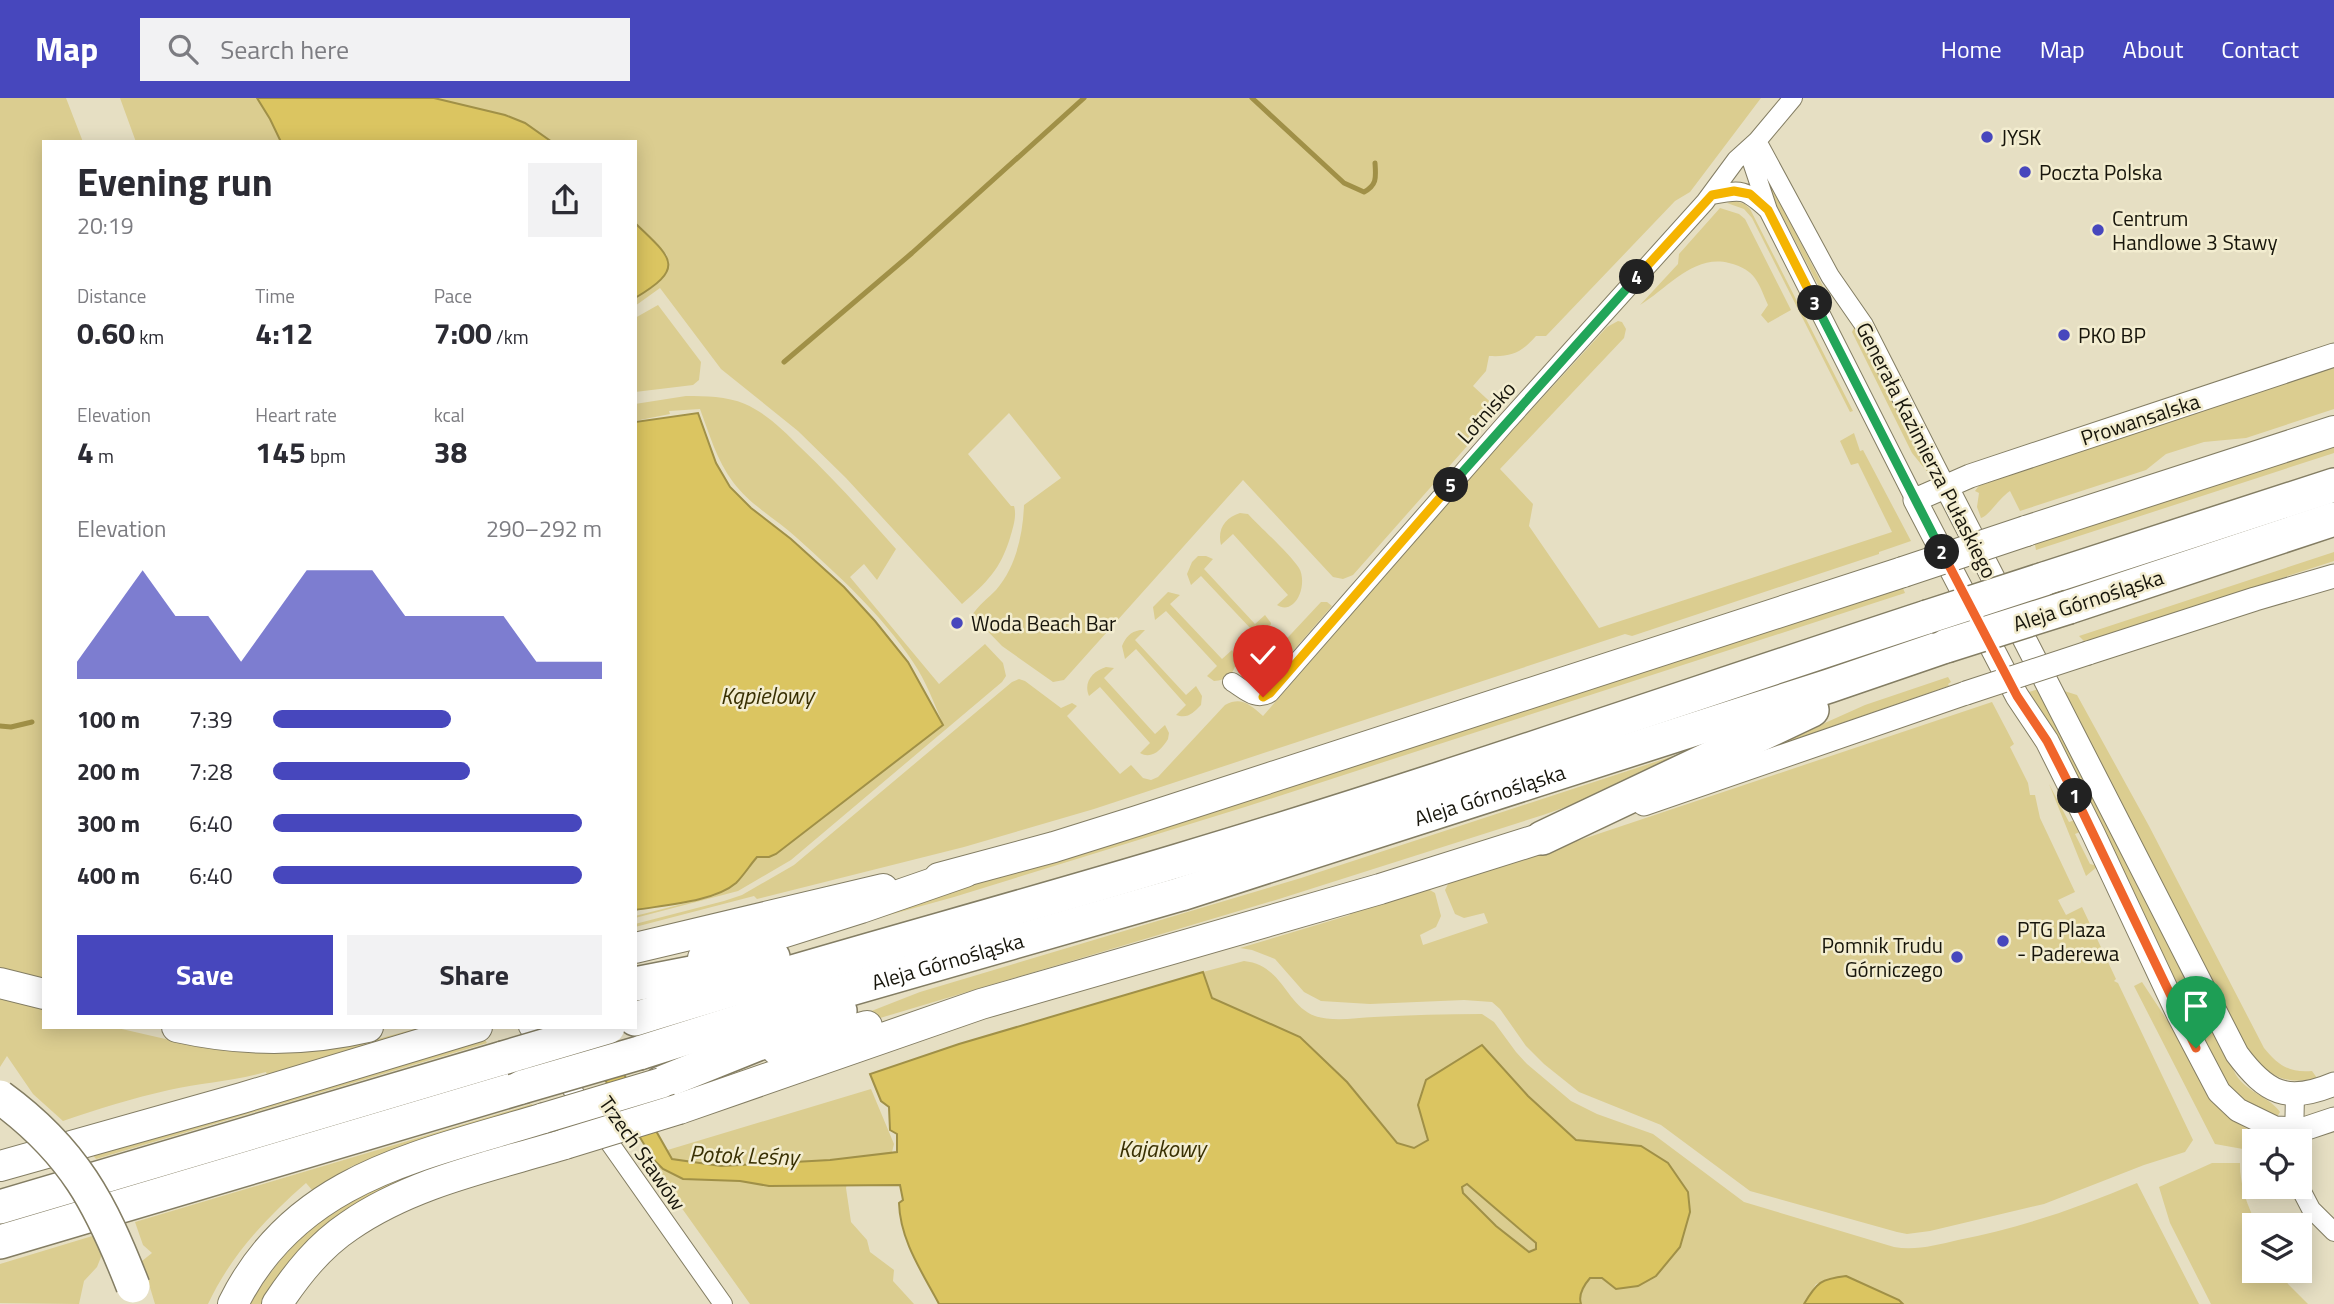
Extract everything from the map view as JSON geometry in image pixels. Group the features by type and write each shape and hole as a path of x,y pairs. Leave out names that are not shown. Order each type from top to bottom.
{"highway":[{"path":"637,1018 1176,861 1358,804 2334,485"},
{"name":"Aleja Górnośląska","path":"0,1242 639,1054 756,1016 1181,894 1829,686 2334,519"},
{"path":"1542,838 1947,646"},
{"path":"637,982 985,915"},
{"path":"670,1096 834,1014 970,954"},
{"path":"0,1207 601,1029"},
{"path":"0,1097 54,1142 84,1182 116,1241 137,1304"}],"main road":[{"path":"637,981 965,872 1163,813 2334,431"},
{"path":"233,1304 252,1270 286,1231 323,1200 377,1170 544,1118 670,1096 1380,889 1542,838"},
{"path":"637,947 965,872"},
{"path":"0,983 42,994"},
{"path":"189,1029 242,1038 292,1038 360,1029"},
{"path":"0,1166 242,1098 470,1029"},
{"path":"277,1304 310,1260 332,1239 385,1204 436,1184 565,1144 670,1096"}],"street":[{"name":"Lotnisko","path":"1232,682 1256,697 1270,693 1505,424 1712,195 1736,160 1757,141 1793,98"},
{"name":"Generała Kazimierza Pułaskiego","path":"1757,141 1752,162 1768,210 2017,696 2047,741 2179,1016 2219,1092 2255,1121 2277,1129"},
{"name":"Generała Kazimierza Pułaskiego","path":"1757,141 1830,276 1864,325 2237,1054 2261,1082 2280,1092 2295,1094"},
{"path":"1712,195 1734,191 1750,194 1768,210"},
{"name":"Prowansalska","path":"1915,500 1946,486 2334,355"},
{"path":"1542,838 1966,693 2334,576"},
{"name":"Trzech Stawów","path":"529,1029 723,1304"},
{"path":"2294,1129 2295,1094 2312,1092 2334,1084"},
{"path":"2310,1129 2334,1119"},
{"path":"2306,1199 2311,1209 2334,1232"}],"shaded area":[{"path":"0,98 66,98 82,140 42,140 42,982 0,971"},
{"path":"120,98 257,98 280,140 135,140"},
{"path":"434,98 1761,98 1690,192 1675,201 1546,336 1536,336 1516,353 1489,356 1486,371 1473,386 1499,410 1353,575 1343,579 1333,577 1243,480 1064,680 1053,682 1002,646 972,615 996,590 1009,571 1020,539 1024,505 1061,478 1009,413 968,454 1011,506 1014,506 1013,526 997,567 986,582 962,604 846,478 798,431 721,369 660,288 637,305 637,297 652,288 666,274 667,255 637,225 637,140 549,140 525,123 505,115"},
{"path":"1767,177 1828,296 1826,300 1768,189"},
{"path":"1735,201 1750,209 1853,411 1850,412 1752,218 1744,209 1727,203"},
{"path":"1720,208 1739,214 1745,219 1791,310 1768,323 1761,315 1768,305 1751,273 1729,263 1716,262 1704,263 1682,274 1640,305 1678,264 1679,254"},
{"path":"658,305 701,362 699,380 693,385 637,392 637,317"},
{"path":"1618,321 1622,322 1626,329 1624,338 1500,469 1533,504 1529,526 1599,628 1892,532 1858,463 1851,465 1840,441 1854,433 1860,451 1863,450 1911,541 1632,636 1625,634 1094,809 964,847 637,926 637,923 742,895 794,865 1012,682 1019,679 1061,708 1072,703 1077,706 1067,716 1120,774 1131,765 1143,778 1151,780 1158,777 1225,705 1241,702 1250,705 1263,716 1488,457 1607,327"},
{"path":"1854,328 1929,474 1912,453 1852,332"},
{"path":"2334,365 2334,409 2246,438 2204,442 2166,454 2146,470 2020,511 2010,491 1981,518 1977,507 1979,493 1975,491 1981,483"},
{"path":"686,396 708,396 731,399 767,417 825,472 896,549 877,580 864,564 850,577 939,684 985,644 1003,663 1006,676 791,860 738,891 637,917 714,896 735,883 757,857 776,854 943,724 918,669 888,628 828,566 747,498 733,482 718,456 700,409 669,411 670,414 637,421 637,404"},
{"path":"2334,442 2334,453 2036,550 2034,540"},
{"path":"1240,513 1248,514 1299,568 1302,587 1299,597 1291,606 1285,608 1277,605 1288,595 1233,534 1221,545 1223,525"},
{"path":"2334,552 2334,561 2085,642 2079,636"},
{"path":"1198,556 1213,559 1204,569 1255,624 1265,615 1271,623 1261,640 1250,644 1242,640 1252,630 1201,576 1191,585 1187,574"},
{"path":"1902,586 1905,593 1245,807 954,897 842,928 813,931"},
{"path":"1168,592 1180,595 1170,604 1222,659 1232,650 1236,661 1230,675 1214,681 1207,676 1217,666 1166,611 1155,620 1153,607"},
{"path":"1321,602 1332,606 1267,681 1259,684 1249,682 1248,680"},
{"path":"1145,630 1135,640 1186,695 1196,686 1202,696 1201,705 1190,714 1176,715 1186,705 1136,649 1125,659 1122,646 1131,634"},
{"path":"1106,667 1114,668 1104,678 1155,734 1165,725 1169,733 1168,739 1156,752 1149,755 1140,753 1150,743 1100,687 1089,696 1087,686 1090,678"},
{"path":"1948,677 1951,682 1949,686 1769,748 1865,705"},
{"path":"2039,689 2236,1075 2276,1107 2280,1112 2277,1117 2252,1107 2231,1090 2179,992 2057,736 2029,692"},
{"path":"2061,690 2077,695 2149,826 2264,1048 2285,1067 2297,1071 2312,1071 2317,1078 2280,1078 2263,1066 2240,1038"},
{"path":"1992,702 2014,744 2010,747 2028,783 2030,795 2035,795 2040,818 2075,892 2058,900 2066,915 2082,907 2116,979 2114,981 2118,983 2193,1140 2185,1152 2044,1204 1907,1234 1750,1191 1661,1125 1579,1092 1526,1046 1492,1002 1464,1000 1370,1004 1321,1001 1304,992 1275,959 1240,948 1350,915 1348,909 1423,886 1435,893 1441,916 1436,927 1420,935 1423,945 1488,923 1484,913 1464,918 1455,914 1445,890 1452,876 1580,840"},
{"path":"1719,741 1591,798 1543,815 1279,899 860,1024 851,1019 920,992 1301,878"},
{"path":"2049,784 2069,822 2075,820 2080,832 2075,834 2090,864 2098,866 2086,876"},
{"path":"1244,961 1267,970 1305,1011 1322,1018 1482,1014 1494,1022 1527,1064 1571,1101 1597,1114 1653,1134 1744,1202 1894,1247 1926,1247 2004,1230 2071,1209 2137,1183 2199,1304 1903,1304 1846,1276 1816,1284 1804,1304 1581,1304 1583,1287 1590,1278 1656,1276 1680,1247 1690,1212 1688,1192 1668,1163 1608,1142 1576,1140 1528,1096 1418,1105 1428,1140 1414,1148 1397,1143 1347,1082 1300,1037 1212,998 1203,972"},
{"path":"2142,982 2232,1119 2247,1129 2242,1129 2242,1149 2215,1144 2134,986"},
{"path":"0,995 42,1006 42,1029 122,1029 196,1046 261,1052 333,1048 415,1029 431,1029 268,1078 266,1072 169,1090 63,1121 33,1094 7,1056 0,1067"},
{"path":"484,1038 487,1043 96,1159 92,1154"},
{"path":"871,1089 894,1144 890,1160 852,1161 846,1188 851,1222 867,1240 870,1252 894,1270 893,1281 914,1304 750,1304 681,1207 641,1158"},
{"path":"532,1104 534,1110 352,1166 313,1191 306,1183 251,1238 227,1269 208,1304 155,1304 142,1261 152,1253 143,1245 135,1222"},
{"path":"542,1133 544,1137 434,1170 264,1304 250,1304 278,1264 308,1232 341,1207 414,1172"},
{"path":"2212,1163 2240,1163 2242,1199 2246,1199 2251,1213 2242,1213 2242,1283 2287,1283 2308,1304 2211,1304 2170,1223 2159,1187"},
{"path":"1467,1183 1537,1243 1536,1249 1530,1252 1496,1226 1463,1193 1462,1187"},
{"path":"99,1234 101,1257 97,1267 84,1281 79,1304 0,1303 0,1264"}],"water":[{"path":"257,98 434,98 505,115 525,123 549,140 280,140"},
{"path":"637,225 664,253 668,262 668,270 652,287 637,297"},
{"name":"Kąpielowy","path":"698,413 716,463 730,487 844,587 875,621 908,662 943,725 776,854 757,857 739,880 727,889 702,899 637,910 637,422"},
{"name":"Kajakowy","path":"1203,972 1212,998 1300,1037 1347,1082 1397,1143 1414,1148 1428,1140 1418,1105 1426,1080 1482,1045 1528,1096 1576,1140 1641,1146 1668,1163 1688,1192 1690,1212 1680,1247 1656,1276 1638,1286 1616,1289 1602,1278 1590,1278 1582,1290 1581,1304 939,1304 903,1230 899,1203 903,1200 900,1185 769,1186 740,1181 683,1179 663,1169 653,1159 574,1029 598,1029 672,1159 721,1166 830,1160 897,1152 897,1134 890,1130 889,1107 881,1101 870,1074 959,1044","holes":["1467,1184 1536,1243 1536,1249 1529,1252 1496,1226 1463,1193 1462,1187"]},
{"path":"1846,1276 1903,1304 1804,1304 1820,1283"}],"waterway":[{"path":"784,362 912,253 1084,98"},
{"path":"1252,98 1344,183 1364,192 1375,180 1375,163"},
{"path":"0,726 11,727 32,722"}],"place":[{"name":"JYSK","path":"1987,137"},
{"name":"Poczta Polska","path":"2025,172"},
{"name":"Centrum Handlowe 3 Stawy","path":"2098,230"},
{"name":"PKO BP","path":"2064,335"},
{"name":"Woda Beach Bar","path":"957,623"},
{"name":"PTG Plaza - Paderewa","path":"2003,941"},
{"name":"Pomnik Trudu Górniczego","path":"1957,957"}],"route":[{"path":"1263,697 1270,693 1505,424 1712,195 1734,191 1750,194 1768,210 2017,696 2047,741 2196,1048"}],"water label":[{"name":"Potok Leśny","path":"744,1155"}]}
